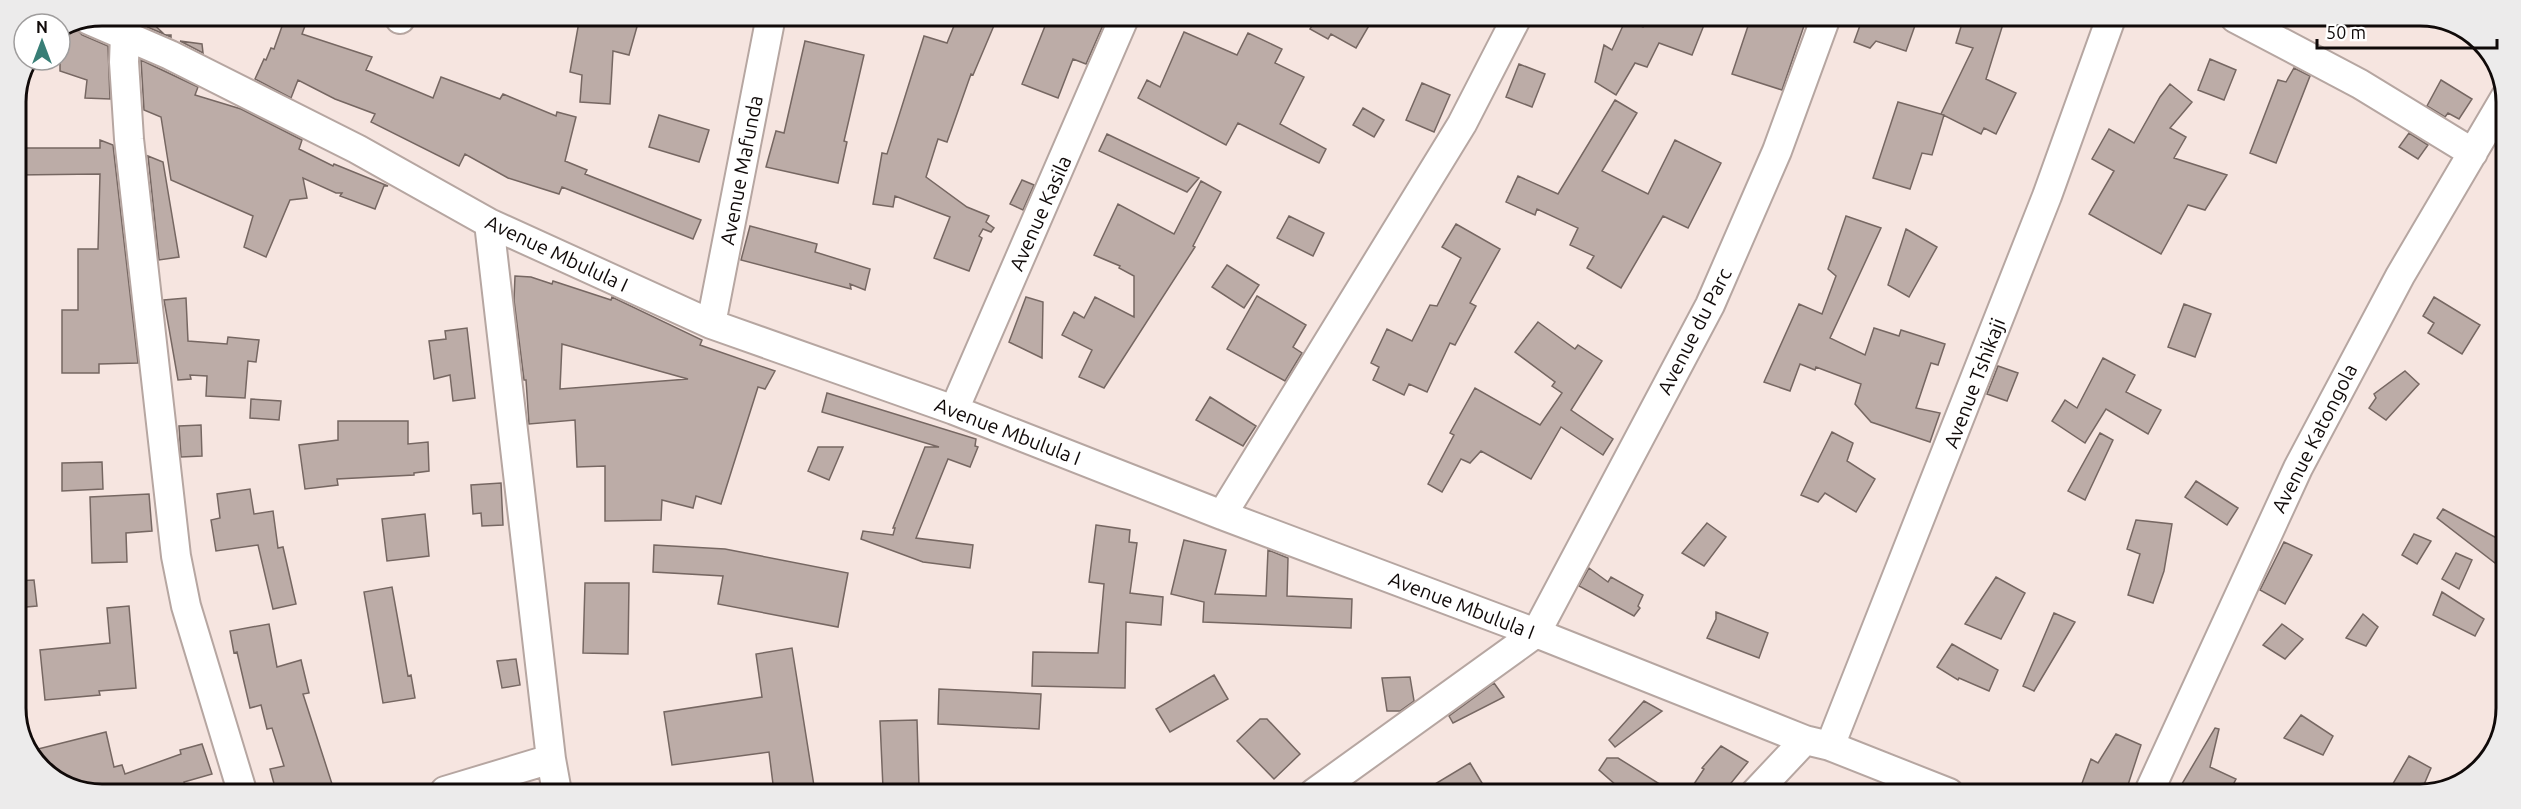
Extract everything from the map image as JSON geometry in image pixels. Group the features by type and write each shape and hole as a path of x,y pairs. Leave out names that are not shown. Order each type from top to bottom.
{"street":[{"name":"Avenue Mbulula I","path":"102,25 125,34 357,148 489,223 711,324 954,410 1925,784"},
{"name":"Avenue Mafunda","path":"711,324 769,25"},
{"name":"Avenue Kasila","path":"954,410 1121,25"},
{"path":"1222,515 1462,124 1514,25"},
{"name":"Avenue du Parc","path":"1536,633 1710,305 1778,151 1823,25"},
{"name":"Avenue Tshikaji","path":"1818,743 2047,196 2108,25"},
{"path":"2248,25 2341,74 2473,153"},
{"path":"125,34 124,62 129,139 176,556 189,616 240,784"},
{"name":"Avenue Katongola","path":"2152,784 2199,677 2298,468 2400,276 2495,115"},
{"path":"489,223 556,784"},
{"path":"1326,784 1536,633"},
{"path":"1766,784 1818,743"},
{"path":"468,784 551,759"}],"building":[{"path":"143,25 155,25 164,34"},
{"path":"282,25 305,25 302,34 372,57 366,70 433,98 441,77 500,99 503,94 556,116 557,112 576,117 565,161 587,170 585,174 701,220 693,239 562,187 559,194 508,178 465,154 459,166 371,122 375,114 335,99 298,80 291,98 255,79 264,59 266,60 271,48 274,49"},
{"path":"578,25 637,25 629,55 613,51 610,104 580,102 582,75 570,72"},
{"path":"954,25 994,25 973,75 971,74 947,142 938,139 926,177 967,207 989,216 986,222 994,228 991,232 983,229 979,236 982,238 969,271 934,258 950,217 895,196 893,207 873,204 882,153 887,154 924,36 947,43"},
{"path":"1045,25 1103,25 1086,64 1073,59 1058,98 1022,84"},
{"path":"1312,25 1369,25 1356,48 1331,34 1328,39 1310,29"},
{"path":"1623,25 1643,27 1644,25 1704,25 1692,55 1659,43 1647,67 1635,63 1616,95 1595,82 1604,45 1612,50"},
{"path":"1748,25 1804,25 1782,90 1732,74"},
{"path":"1860,25 1915,25 1906,51 1876,41 1870,48 1854,42"},
{"path":"1962,25 2003,25 1986,79 2016,93 1996,134 1984,128 1981,134 1941,114 1973,48 1956,43"},
{"path":"77,30 82,35 108,46 110,99 85,98 87,80 63,72 72,72 72,31"},
{"path":"1184,32 1237,55 1248,33 1282,49 1275,63 1304,77 1280,124 1326,149 1319,163 1238,123 1226,145 1138,98 1147,80 1160,87"},
{"path":"180,41 202,44 203,53"},
{"path":"805,41 864,55 844,141 847,142 838,183 766,167 776,131 784,133"},
{"path":"2210,59 2236,70 2224,100 2198,90"},
{"path":"141,60 198,87 195,95 241,109 302,140 299,149 333,166 334,164 388,186 384,186 375,209 340,196 342,193 336,193 303,178 307,198 290,200 266,257 244,247 253,216 171,180 161,117 144,110"},
{"path":"1519,64 1545,74 1532,107 1506,97"},
{"path":"2294,68 2310,76 2276,163 2250,153 2278,80 2286,82"},
{"path":"2441,80 2472,99 2459,119 2448,113 2445,117 2427,106"},
{"path":"1422,83 1450,95 1434,132 1406,120"},
{"path":"2170,84 2192,102 2170,128 2186,137 2174,158 2227,175 2205,210 2188,205 2161,254 2089,214 2114,171 2092,159 2109,129 2134,143"},
{"path":"1615,100 1637,113 1602,171 1648,194 1675,140 1721,163 1688,228 1663,216 1621,288 1587,268 1594,256 1570,245 1578,228 1537,209 1535,215 1506,202 1518,176 1558,194"},
{"path":"1898,102 1944,115 1932,155 1922,153 1910,189 1873,178"},
{"path":"1363,108 1384,120 1374,137 1353,125"},
{"path":"659,115 709,130 699,162 649,147"},
{"path":"2409,133 2428,145 2418,159 2399,147"},
{"path":"1107,134 1199,178 1187,192 1099,151"},
{"path":"100,140 113,145 138,363 99,364 99,373 62,373 62,310 78,310 78,249 98,249 100,174 25,175 25,148 100,148"},
{"path":"148,156 163,162 179,257 159,260"},
{"path":"1022,180 1034,185 1023,210 1010,204"},
{"path":"1201,181 1221,192 1193,246 1195,247 1104,388 1079,377 1092,350 1062,335 1074,312 1084,318 1095,297 1134,317 1134,276 1119,268 1120,266 1094,255 1118,204 1174,234"},
{"path":"1289,216 1324,233 1313,256 1277,238"},
{"path":"1846,216 1881,228 1830,338 1865,355 1874,328 1899,336 1901,330 1945,344 1938,365 1931,363 1916,408 1940,413 1930,442 1871,422 1855,404 1861,384 1816,367 1815,370 1800,364 1790,391 1764,382 1799,304 1822,314 1836,276 1828,269"},
{"path":"1456,224 1500,249 1470,303 1476,306 1455,345 1450,343 1427,392 1409,384 1404,395 1373,380 1379,367 1371,363 1387,329 1412,341 1430,305 1437,306 1461,258 1442,247"},
{"path":"750,226 817,244 815,252 870,269 865,290 850,284 851,289 741,260"},
{"path":"1906,229 1937,247 1909,297 1888,285"},
{"path":"1227,265 1259,285 1244,308 1212,287"},
{"path":"515,276 531,277 552,284 553,281 611,300 612,297 702,340 700,345 775,371 765,389 758,387 721,504 696,496 693,508 662,500 661,520 605,521 605,466 577,467 575,420 529,424 526,380 524,380 514,300","holes":["562,344 688,379 560,389"]},
{"path":"1257,296 1306,325 1293,347 1302,353 1285,381 1227,349"},
{"path":"1026,297 1043,302 1042,358 1009,342"},
{"path":"2434,297 2480,325 2462,354 2428,333 2434,323 2423,316"},
{"path":"186,298 188,341 227,344 228,337 259,340 256,362 248,361 245,398 206,396 207,376 190,375 191,379 178,380 164,300"},
{"path":"2184,304 2211,314 2195,357 2168,347"},
{"path":"1538,322 1575,349 1578,345 1602,361 1571,410 1613,439 1603,455 1561,427 1531,479 1481,451 1470,463 1461,459 1442,492 1428,484 1454,435 1450,433 1475,388 1540,425 1562,393 1552,386 1555,382 1515,352"},
{"path":"467,328 475,398 453,401 450,375 434,379 429,341 446,339 445,331"},
{"path":"2103,358 2135,375 2126,392 2161,410 2148,434 2106,409 2085,443 2052,421 2065,400 2077,408"},
{"path":"1998,366 2018,373 2007,401 1987,394"},
{"path":"2405,371 2419,384 2386,420 2369,408 2376,398 2374,394"},
{"path":"827,393 976,439 975,446 978,447 970,467 948,459 916,538 973,545 970,568 923,562 861,539 863,531 893,535 895,528 893,528 925,447 939,447 822,412"},
{"path":"1210,397 1256,426 1243,446 1196,420"},
{"path":"251,399 281,401 279,420 250,418"},
{"path":"338,421 408,421 408,444 428,442 429,471 414,473 414,475 337,479 338,485 305,489 299,445 338,440"},
{"path":"201,425 202,456 181,457 179,426"},
{"path":"1832,432 1853,443 1847,461 1875,479 1856,512 1825,493 1818,502 1801,495"},
{"path":"2100,433 2113,440 2085,500 2068,491"},
{"path":"818,447 843,447 829,480 808,471"},
{"path":"102,462 103,489 62,491 62,463"},
{"path":"2196,481 2238,508 2227,525 2185,497"},
{"path":"501,483 503,525 482,526 481,513 473,514 471,485"},
{"path":"250,489 254,514 273,511 278,548 283,547 296,604 273,609 258,545 216,551 211,520 220,518 217,494"},
{"path":"149,494 152,531 126,533 127,562 92,563 90,497"},
{"path":"2443,509 2496,538 2496,564 2437,518"},
{"path":"425,514 429,556 387,561 382,519"},
{"path":"2136,520 2172,524 2164,571 2153,603 2128,595 2140,554 2127,549"},
{"path":"1707,523 1726,537 1704,566 1682,553"},
{"path":"1096,525 1130,530 1129,542 1137,543 1130,593 1163,597 1161,625 1126,622 1125,688 1032,686 1033,652 1098,653 1104,584 1089,582"},
{"path":"2414,534 2431,541 2417,564 2402,555"},
{"path":"1184,540 1226,550 1215,594 1266,596 1268,550 1288,558 1287,596 1352,599 1351,628 1203,622 1204,602 1171,594"},
{"path":"2284,542 2312,555 2285,604 2260,590"},
{"path":"654,545 725,549 848,573 838,627 718,604 723,576 653,572"},
{"path":"2456,553 2472,560 2459,589 2442,579"},
{"path":"1589,568 1608,582 1611,577 1643,595 1638,606 1640,608 1634,616 1579,586"},
{"path":"1996,577 2025,593 2001,639 1965,624"},
{"path":"26,580 34,580 37,606 26,607"},
{"path":"585,583 629,583 628,654 583,653"},
{"path":"392,587 408,676 411,675 415,698 383,703 364,592"},
{"path":"2442,592 2484,619 2475,636 2433,615"},
{"path":"129,606 136,688 99,691 100,695 45,700 40,650 110,643 107,608"},
{"path":"1716,612 1768,633 1759,658 1707,638 1716,619"},
{"path":"2054,613 2075,622 2034,691 2023,686"},
{"path":"2363,614 2378,627 2366,646 2346,638"},
{"path":"269,624 277,667 301,660 309,693 303,694 332,784 274,784 270,769 284,766 272,728 267,729 261,705 250,708 230,631"},
{"path":"2282,624 2303,639 2285,659 2263,645"},
{"path":"1952,644 1998,670 1989,691 1959,678 1958,680 1937,667"},
{"path":"792,648 814,784 773,784 769,752 672,765 664,712 762,697 756,654"},
{"path":"516,659 520,685 502,688 497,661"},
{"path":"1214,675 1228,699 1170,732 1156,709"},
{"path":"1410,677 1414,701 1400,711 1387,711 1382,678"},
{"path":"1494,683 1504,697 1453,723 1449,716"},
{"path":"939,689 1041,694 1039,729 938,724"},
{"path":"1644,701 1662,711 1615,747 1609,740"},
{"path":"2301,715 2333,736 2323,755 2284,738"},
{"path":"1260,719 1267,719 1300,754 1274,779 1237,741"},
{"path":"917,720 919,784 883,784 880,721"},
{"path":"2215,728 2219,729 2210,767 2236,779 2233,784 2182,784"},
{"path":"106,732 114,767 122,765 125,774 181,754 180,750 202,744 212,774 184,782 185,784 91,783 72,778 59,771 38,749"},
{"path":"2116,734 2141,745 2128,784 2082,784 2091,759 2098,763"},
{"path":"1721,746 1748,762 1730,784 1694,784 1704,769 1702,768"},
{"path":"2409,756 2431,768 2424,784 2393,784"},
{"path":"1607,758 1618,758 1660,784 1615,784 1599,770"},
{"path":"1470,763 1483,784 1435,784"}]}
